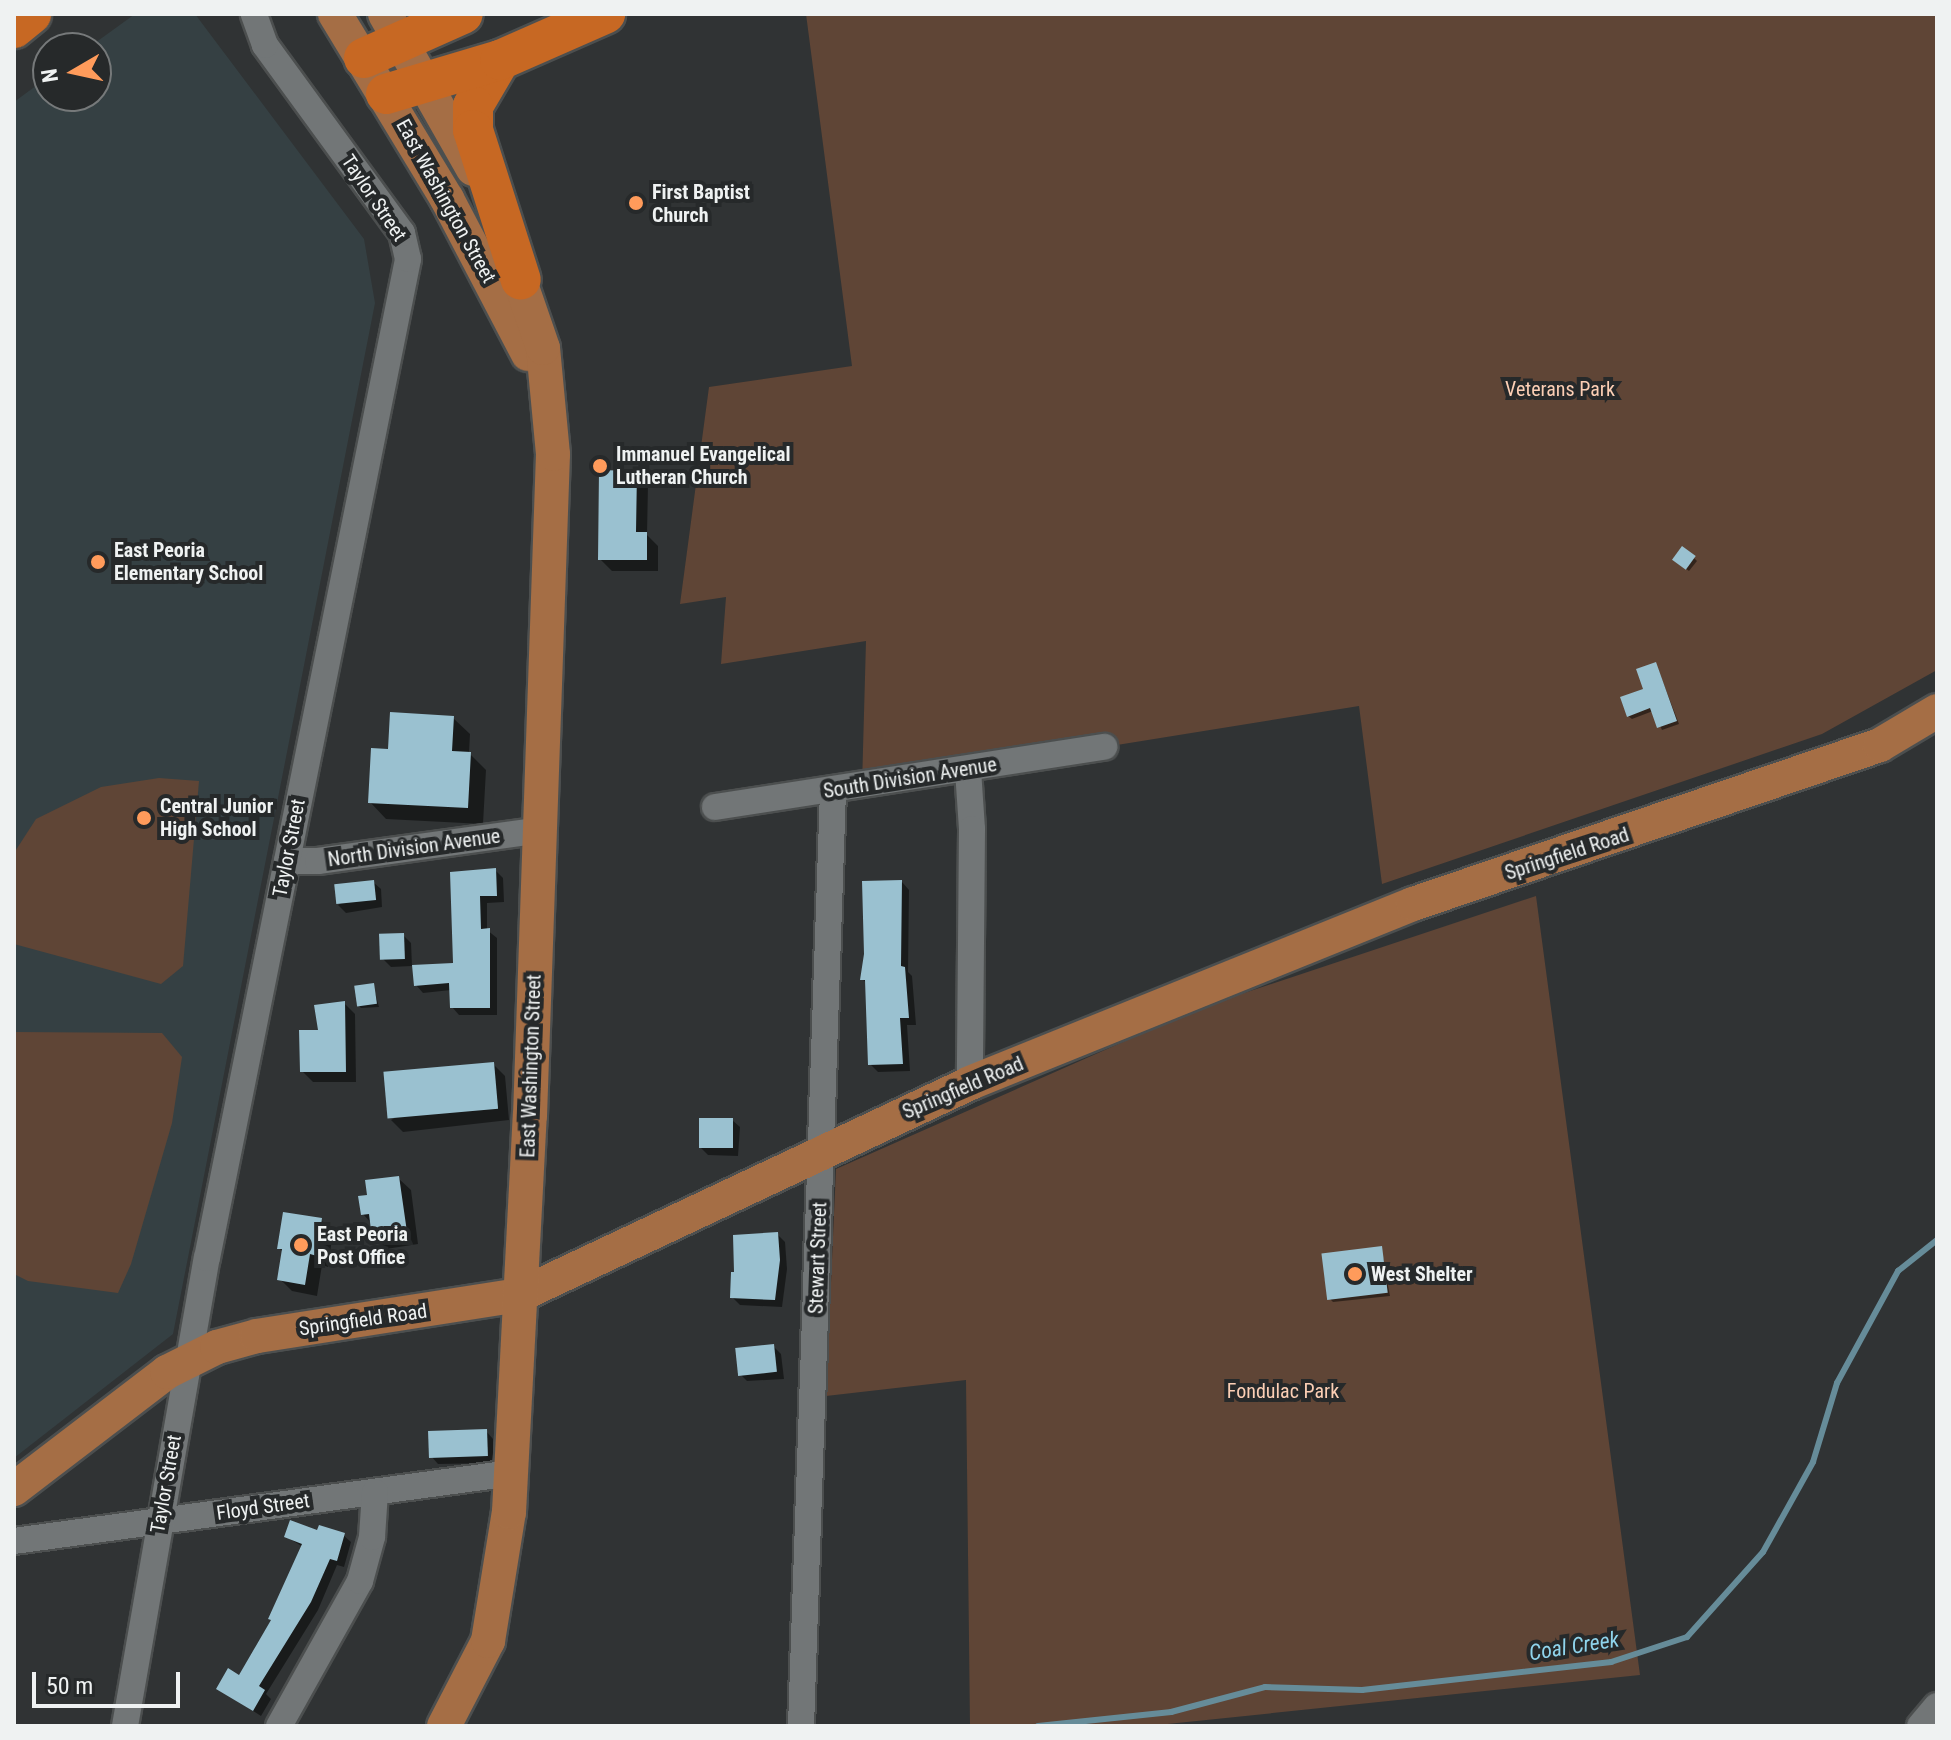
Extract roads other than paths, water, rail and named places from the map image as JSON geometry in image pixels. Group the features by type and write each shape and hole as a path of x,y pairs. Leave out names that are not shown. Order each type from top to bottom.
{"highway":[{"path":"14,28 31,14"},
{"path":"364,58 393,27 463,14"},
{"path":"386,94 500,60 605,14"},
{"path":"500,60 473,106 473,130 521,280"}],"main road":[{"name":"East Washington Street","path":"335,14 386,94 468,237 547,394"},
{"name":"East Washington Street","path":"393,27 473,168 521,280 543,348 553,454 541,830 512,1473 488,1641 444,1726"},
{"name":"Springfield Road","path":"14,1489 129,1399 188,1360 217,1347 257,1336 520,1295 822,1150 970,1083 1413,904 1880,745 1937,711"}],"street":[{"name":"Taylor Street","path":"125,1726 188,1360 408,259 402,233 265,45 254,14"},
{"name":"South Division Avenue","path":"715,807 1104,747"},
{"path":"968,770 972,829 970,1083"},
{"name":"Stewart Street","path":"801,1726 833,790"},
{"name":"North Division Avenue","path":"287,861 318,861 541,830"},
{"name":"Floyd Street","path":"14,1541 512,1473"},
{"path":"279,1726 360,1581 372,1537 375,1492"},
{"path":"1920,1726 1937,1706"}],"waterway":[{"name":"Coal Creek","path":"1038,1726 1171,1712 1265,1687 1362,1690 1611,1662 1687,1637 1763,1552 1813,1462 1837,1383 1898,1271 1937,1240"}],"place":[{"name":"First Baptist Church","path":"636,203"},
{"name":"Immanuel Evangelical Lutheran Church","path":"600,466"},
{"name":"East Peoria Elementary School","path":"98,562"},
{"name":"Central Junior High School","path":"144,818"},
{"name":"East Peoria Post Office","path":"301,1245"},
{"name":"West Shelter","path":"1355,1274"}],"park label":[{"name":"Veterans Park","path":"1560,389"},
{"name":"Fondulac Park","path":"1283,1391"}]}
